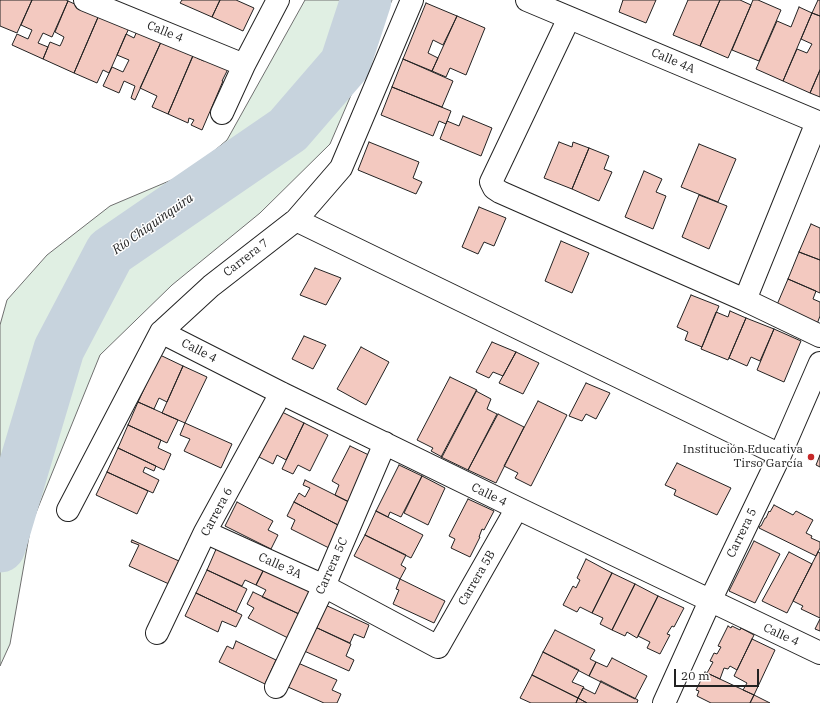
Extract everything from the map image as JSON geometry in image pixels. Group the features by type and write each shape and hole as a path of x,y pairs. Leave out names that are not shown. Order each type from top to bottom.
{"street":[{"name":"Calle 4","path":"85,0 244,65"},
{"path":"222,113 244,65 278,0"},
{"name":"Carrera 7","path":"68,510 161,332 211,286 296,220 341,168 412,0"},
{"name":"Calle 4A","path":"527,0 818,122"},
{"path":"569,18 491,182 494,188 500,192 745,300 820,336"},
{"path":"745,300 818,122"},
{"path":"296,220 780,455"},
{"name":"Calle 4","path":"161,332 281,393 517,508 820,653"},
{"name":"Carrera 5","path":"664,703 710,601 780,455 820,364"},
{"name":"Carrera 6","path":"157,633 205,532 281,393"},
{"name":"Carrera 5C","path":"276,687 324,586 385,443"},
{"name":"Carrera 5B","path":"438,647 517,508"},
{"name":"Calle 3A","path":"205,532 324,586 438,647"}],"green space":[{"path":"305,0 392,0 330,144 260,213 172,285 100,355 31,525 10,644 0,666 0,325 7,300 47,255 110,206 188,173 227,140"}],"building":[{"path":"0,0 32,0 17,33 0,26"},
{"path":"32,0 68,1 52,37 43,33 38,43 48,47 43,59 12,45 17,34 28,39 32,30 21,25"},
{"path":"182,0 220,0 212,17 180,3"},
{"path":"220,0 236,0 254,8 243,31 212,17"},
{"path":"623,0 656,0 646,23 619,12"},
{"path":"688,0 720,0 700,46 673,35"},
{"path":"720,0 740,0 751,5 728,58 700,46"},
{"path":"753,0 758,0 781,10 759,61 732,50"},
{"path":"818,0 820,0 820,16 812,13"},
{"path":"68,1 99,15 74,73 43,59 50,42 60,46 62,42 64,37 55,32"},
{"path":"426,3 457,16 443,45 433,40 428,53 438,58 432,71 403,59"},
{"path":"799,7 812,13 783,81 756,69 777,21 791,27"},
{"path":"812,13 820,16 820,70 810,93 783,81 797,49 807,53 812,44 801,39"},
{"path":"99,15 129,28 109,73 103,70 97,83 74,73"},
{"path":"457,16 485,28 466,75 450,68 446,77 432,71"},
{"path":"137,31 161,42 135,100 131,98 135,86 124,81 119,93 103,86 112,67 123,72 129,60 117,55 126,34 134,38"},
{"path":"161,42 193,56 168,114 152,107 157,96 140,88"},
{"path":"194,53 198,55 197,58 204,61 205,58 229,67 202,130 191,125 194,120 189,118 188,123 168,114"},
{"path":"403,59 453,81 442,107 392,87"},
{"path":"820,70 820,97 810,93"},
{"path":"392,87 451,111 446,124 439,121 433,136 381,115"},
{"path":"463,116 492,128 481,156 440,139 447,121 459,126"},
{"path":"369,142 419,162 413,178 422,182 416,194 358,170"},
{"path":"559,142 572,147 573,142 589,148 572,189 544,178"},
{"path":"699,144 736,159 718,202 681,187"},
{"path":"589,148 609,156 604,169 612,172 599,201 572,189"},
{"path":"644,171 662,179 656,192 666,196 653,229 625,217"},
{"path":"699,195 727,206 709,249 682,237"},
{"path":"479,207 506,218 494,246 484,242 478,254 462,247"},
{"path":"811,224 820,228 820,260 799,252"},
{"path":"561,241 589,253 572,293 545,281"},
{"path":"799,252 820,260 820,293 788,279"},
{"path":"315,268 341,278 326,305 300,295"},
{"path":"788,279 816,291 813,299 820,302 820,316 817,324 776,307"},
{"path":"691,295 719,306 702,347 685,340 688,332 677,327"},
{"path":"730,311 746,318 728,360 701,349 716,312 728,317"},
{"path":"746,318 774,329 760,361 751,357 747,366 729,358"},
{"path":"774,329 801,341 784,382 757,370"},
{"path":"304,336 326,345 313,369 292,359"},
{"path":"492,342 516,352 503,376 493,372 489,378 476,372"},
{"path":"361,347 389,362 366,405 337,389"},
{"path":"516,352 539,363 523,394 499,383"},
{"path":"160,355 183,366 167,402 159,398 154,409 138,402"},
{"path":"183,366 207,377 185,423 162,413"},
{"path":"450,377 477,390 442,457 431,451 433,448 417,440"},
{"path":"586,383 610,393 596,419 586,414 582,421 569,416"},
{"path":"476,391 491,399 487,409 497,414 468,470 441,457"},
{"path":"538,401 567,415 531,486 515,478 518,473 504,466"},
{"path":"138,402 178,420 167,443 128,425"},
{"path":"282,412 304,423 286,460 277,455 273,464 259,457"},
{"path":"498,414 524,427 496,483 468,470"},
{"path":"185,423 232,444 221,468 184,451 190,439 180,435"},
{"path":"304,423 328,435 310,471 298,465 293,474 282,469"},
{"path":"128,425 161,440 158,448 171,454 164,470 118,448"},
{"path":"350,446 373,457 351,503 335,495 339,485 332,481"},
{"path":"118,448 156,466 154,471 145,467 143,472 159,480 153,493 107,472"},
{"path":"820,455 820,467 816,465"},
{"path":"677,463 731,488 717,515 674,495 676,490 665,485"},
{"path":"399,465 422,476 401,517 390,512 388,517 376,511"},
{"path":"107,472 148,491 137,514 96,495"},
{"path":"422,476 445,488 428,525 404,513"},
{"path":"305,480 351,503 340,526 294,502 299,493 305,497 310,488 303,485"},
{"path":"468,499 494,511 484,530 482,529 480,537 470,557 451,548 455,539 449,536"},
{"path":"237,502 273,521 268,530 278,535 271,549 225,526"},
{"path":"294,502 340,526 329,548 291,529 295,520 287,516"},
{"path":"774,505 793,515 796,511 813,520 806,533 812,536 811,538 820,542 820,548 816,556 759,528"},
{"path":"376,511 423,535 411,558 365,535"},
{"path":"365,535 406,555 401,565 406,568 400,579 354,556"},
{"path":"132,540 179,561 169,584 129,566 139,545 131,542"},
{"path":"754,541 780,554 755,603 729,591"},
{"path":"217,547 264,569 256,585 245,580 242,586 207,570"},
{"path":"789,552 812,564 787,613 762,601"},
{"path":"818,552 820,553 820,618 801,609 803,606 793,601"},
{"path":"586,559 612,573 592,613 580,607 577,612 563,605 573,586 576,588 580,580 577,578"},
{"path":"264,569 310,591 299,614 262,597 266,590 256,585"},
{"path":"207,570 247,589 236,612 196,593"},
{"path":"612,573 635,584 612,630 600,624 603,618 592,613"},
{"path":"400,579 445,601 434,623 393,604 399,590 396,589"},
{"path":"635,584 658,596 637,638 627,632 625,636 612,630"},
{"path":"253,592 299,614 288,638 248,618 254,608 247,604"},
{"path":"196,593 242,615 236,627 222,621 218,632 185,616"},
{"path":"658,596 684,608 674,627 672,626 667,634 670,635 660,654 647,648 650,642 638,636"},
{"path":"323,604 369,625 364,638 354,634 350,643 313,626"},
{"path":"820,619 820,631 815,629"},
{"path":"313,626 351,644 346,656 354,660 349,671 302,650"},
{"path":"728,626 731,628 732,626 740,630 741,628 754,635 737,670 730,666 728,669 724,668 720,679 707,673 713,662 710,661 714,653 717,654 721,647 718,646"},
{"path":"555,630 595,650 590,659 596,662 589,676 543,652"},
{"path":"752,639 775,650 754,695 743,690 747,683 734,676"},
{"path":"236,641 276,660 265,684 219,662 227,646 233,649"},
{"path":"543,652 579,670 572,682 584,687 578,698 532,675"},
{"path":"612,658 647,676 635,699 589,676 596,662 607,667"},
{"path":"298,663 337,680 332,690 341,694 337,703 324,703 288,687"},
{"path":"705,672 754,695 750,703 711,703 697,696 699,691 696,690"},
{"path":"532,675 578,698 576,703 531,703 520,698"},
{"path":"601,681 638,700 637,703 587,703 578,698 583,688 595,694"},
{"path":"754,695 770,703 750,703"},
{"path":"578,698 587,703 576,703"}],"waterway":[{"name":"Río Chiquinquira","path":"0,547 59,349 110,252 288,130 345,64 366,0"}],"place":[{"name":"Institución Educativa Tirso García","path":"811,457"}]}
